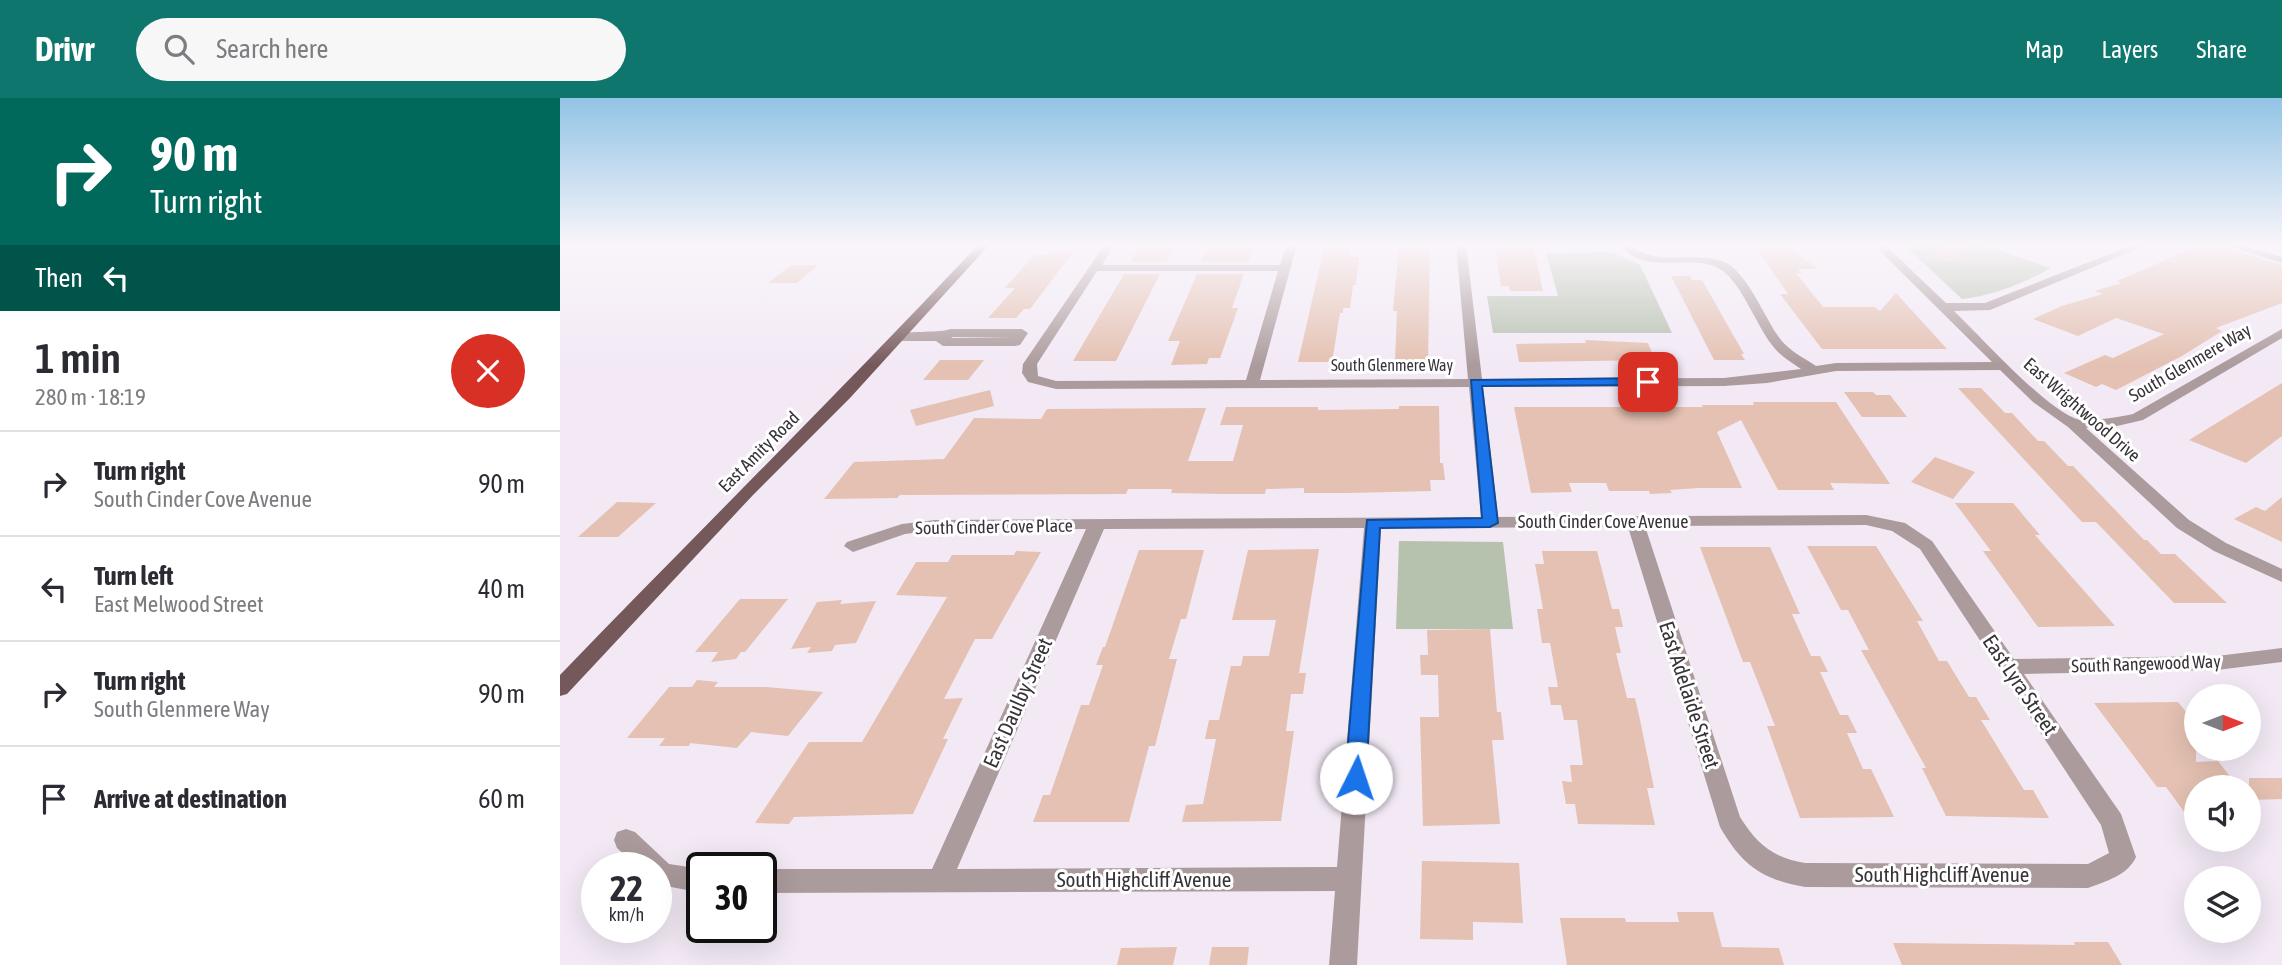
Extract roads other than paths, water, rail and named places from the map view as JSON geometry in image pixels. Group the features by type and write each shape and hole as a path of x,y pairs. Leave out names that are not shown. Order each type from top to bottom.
{"main road":[{"name":"East Amity Road","path":"560,688 948,284"}],"street":[{"path":"899,337 943,337 943,342 1015,342 1021,338 1048,338 1082,284"},
{"path":"1252,383 1280,284"},
{"path":"1465,284 1490,523"},
{"path":"1739,284 1776,344 1812,371"},
{"name":"East Wrightwood Drive","path":"1919,284 2038,399 2073,424 2183,524 2220,547 2282,576"},
{"path":"1942,307 1986,307 2046,284"},
{"name":"South Glenmere Way","path":"2073,424 2117,422 2138,417 2282,333"},
{"name":"South Glenmere Way","path":"1048,338 1030,364 1029,373 1033,379 1056,385 1724,382 1767,379 1836,367 2002,366"},
{"name":"South Cinder Cove Avenue","path":"1097,525 1866,520 1899,525"},
{"name":"East Adelaide Street","path":"1634,521 1729,820 1743,846 1759,861"},
{"path":"1343,965 1373,523"},
{"name":"South Cinder Cove Place","path":"853,546 902,529 935,525 1097,525"},
{"name":"East Daulby Street","path":"939,881 1097,525"},
{"name":"East Lyra Street","path":"1899,525 1926,545 2009,667 2112,821 2123,857"},
{"name":"South Rangewood Way","path":"2009,667 2217,663 2282,655"},
{"path":"626,840 638,852"},
{"name":"South Highcliff Avenue","path":"1759,861 1782,872 1805,875 2088,876 2108,869 2123,857"},
{"name":"South Highcliff Avenue","path":"777,881 1349,879"}]}
